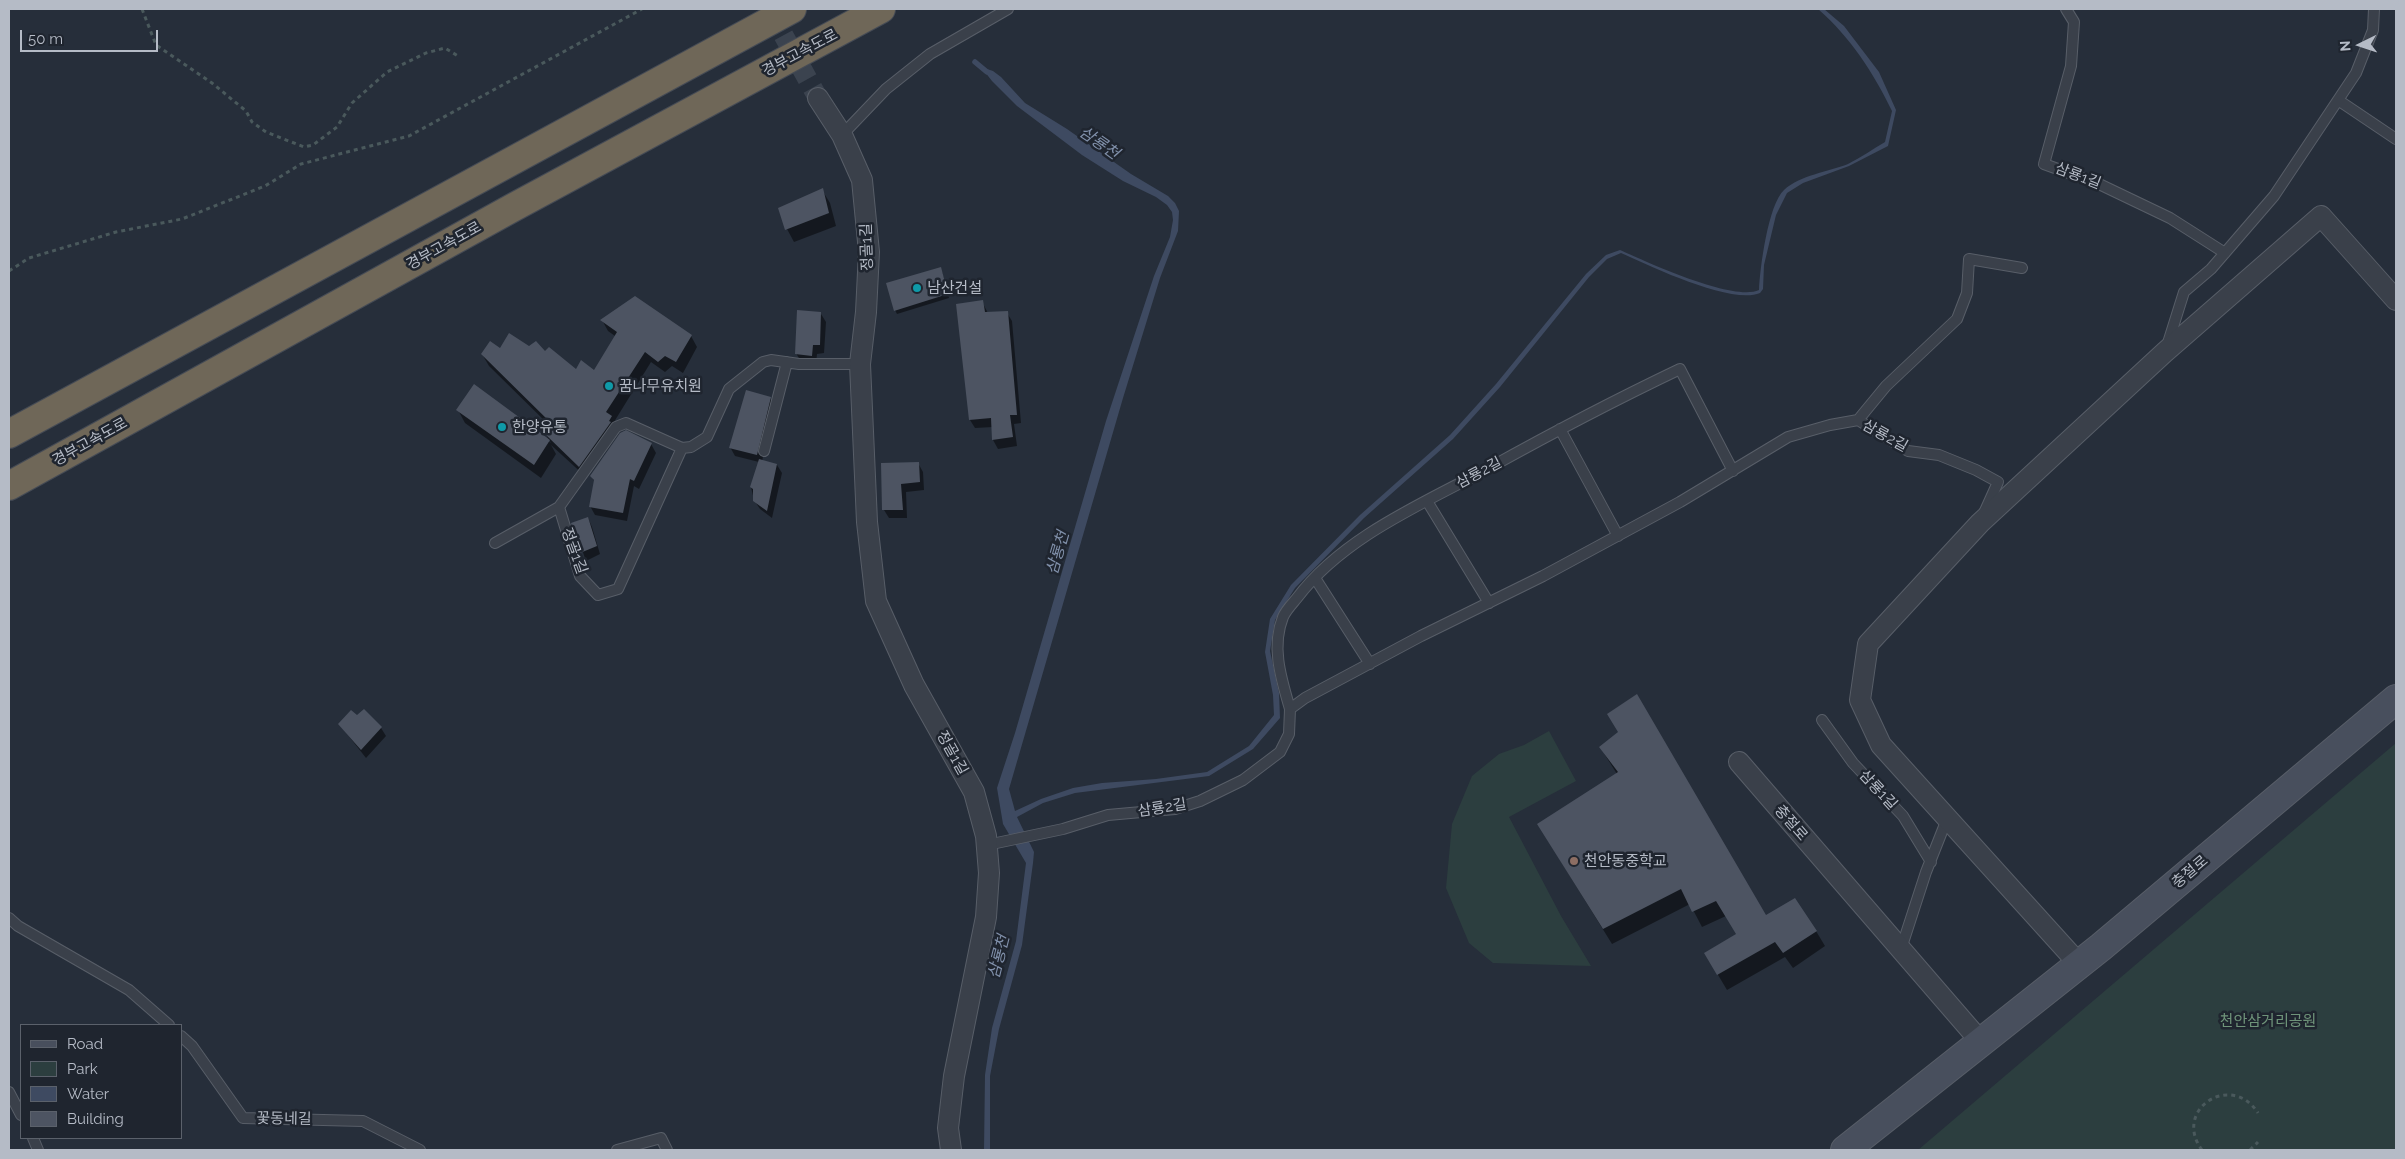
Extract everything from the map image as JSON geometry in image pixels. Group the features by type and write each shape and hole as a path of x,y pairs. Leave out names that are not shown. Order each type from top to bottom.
{"highway":[{"path":"482,176 771,9"},
{"path":"9,434 792,9"},
{"name":"경부고속도로","path":"9,486 514,207 881,9"}],"street":[{"name":"정골1길","path":"818,98 842,135 862,180 869,252 866,312 860,364 867,522 876,601 914,685 974,792 996,843 989,873 986,917 954,1076 948,1128 951,1150"},
{"path":"2079,964 1881,745 1860,700 1868,644 1980,523 2165,352 2321,216 2396,300"},
{"name":"충절로","path":"1845,1150 2079,964 2396,700"},
{"name":"충절로","path":"1739,762 1981,1042"}],"lane":[{"path":"842,135 886,89 930,54 1008,9"},
{"name":"삼룡1길","path":"2066,9 2074,22 2071,66 2044,164 2099,184 2170,218 2225,253"},
{"path":"2165,352 2184,292 2212,269 2274,196 2356,73 2373,30 2374,9"},
{"path":"2338,100 2396,139"},
{"path":"1858,420 1886,386 1957,319 1966,293 1969,259 2022,268"},
{"path":"682,448 691,447 707,437 729,389 763,362 771,360 799,364 860,364"},
{"path":"764,451 787,362"},
{"name":"삼룡2길","path":"996,843 1063,829 1108,815 1175,809 1200,802 1242,780 1280,752 1289,734 1290,709 1280,675 1276,642 1284,615 1315,578 1331,561 1366,537 1427,501 1560,429 1680,369 1732,471"},
{"name":"삼룡2길","path":"1290,709 1370,664 1618,536 1788,437 1830,425 1858,420 1908,451 1939,456 1976,470 1998,482 1980,523"},
{"name":"정골1길","path":"495,543 559,507 616,427 626,423 682,448 618,588 598,595 580,576 559,507"},
{"path":"1560,429 1618,536"},
{"path":"1427,501 1489,603"},
{"path":"1315,578 1370,664"},
{"name":"삼룡1길","path":"1822,720 1853,763 1903,816 1931,862"},
{"path":"1901,949 1948,819"},
{"path":"9,918 18,926 129,990 168,1024"},
{"name":"꽃동네길","path":"182,1037 192,1046 243,1118 363,1121 420,1150"},
{"path":"9,1092 20,1113"},
{"path":"617,1150 661,1138 667,1150"}],"path":[{"path":"142,9 156,45 212,83 246,111 252,122 266,132 304,148 313,145 337,127 352,103 387,72 426,53 445,48 458,56"},
{"path":"9,271 29,258 116,232 182,219 265,186 301,164 409,136 642,9"},
{"path":"2202,1150 2195,1138 2194,1125 2196,1115 2210,1099 2221,1095 2242,1097 2258,1113"},
{"path":"2250,1150 2258,1142"}],"green space":[{"path":"1549,731 1576,781 1509,817 1561,916 1591,966 1493,963 1469,943 1446,888 1452,824 1472,776 1499,754 1524,745"},
{"name":"천안삼거리공원","path":"2396,743 2396,1150 1918,1150"}],"water":[{"path":"1818,9 1824,9 1844,26 1879,72 1896,110 1888,146 1849,166 1803,183 1787,193 1776,215 1764,265 1763,289 1760,293 1747,295 1730,294 1711,289 1670,275 1621,253 1607,259 1589,277 1500,387 1453,439 1364,518 1295,588 1275,620 1270,651 1279,693 1280,718 1253,749 1209,776 1075,793 1043,803 1017,817 1034,852 1033,863 1022,945 999,1029 990,1076 990,1150 984,1150 985,1075 992,1028 1016,941 1026,863 1003,824 997,788 1015,733 1106,421 1154,276 1170,237 1173,220 1172,212 1167,205 1156,197 1123,181 1082,155 1017,106 981,67 993,71 1001,77 1025,103 1067,129 1131,174 1168,196 1175,203 1179,211 1178,231 1160,278 1123,398 1009,789 1015,811 1041,799 1073,788 1102,783 1156,779 1207,772 1249,746 1274,715 1273,695 1265,652 1270,619 1291,585 1360,515 1450,435 1496,384 1586,274 1606,255 1620,250 1669,271 1711,286 1747,292 1759,290 1769,222 1778,198 1784,190 1798,181 1848,164 1885,142 1892,111 1860,56 1841,32"}],"building":[{"path":"823,188 829,213 785,230 778,208"},
{"name":"남산건설","path":"941,267 948,294 894,311 886,283"},
{"path":"635,296 692,335 676,362 665,356 658,362 645,352 606,412 612,416 609,421 611,422 579,467 545,434 553,425 481,354 490,341 500,348 509,333 529,346 536,341 545,351 549,347 576,369 581,360 594,370 617,332 600,320"},
{"path":"983,300 985,312 1008,311 1017,415 1010,415 1013,437 992,440 991,418 969,420 956,304"},
{"path":"797,310 821,312 820,345 813,345 812,356 795,354"},
{"name":"한양유통","path":"474,384 550,440 534,465 456,410"},
{"path":"746,390 771,397 757,455 729,448"},
{"path":"626,430 652,443 634,481 630,479 623,513 589,507 594,480 590,476 620,433"},
{"path":"759,459 777,464 767,511 753,501 753,489 750,487"},
{"path":"919,462 920,482 901,484 903,510 882,510 881,463"},
{"path":"588,517 597,546 580,553 571,523"},
{"path":"1637,694 1766,915 1795,898 1817,931 1783,953 1775,942 1717,975 1704,953 1736,934 1716,901 1692,912 1681,889 1603,929 1537,824 1618,772 1599,747 1618,732 1607,714"},
{"path":"364,709 382,727 361,750 338,724 351,710 357,715"}],"waterway":[{"name":"삼룡천","path":"975,62 987,72"}],"tunnel":[{"path":"769,9 818,98"}],"place":[{"name":"남산건설","path":"917,288"},
{"name":"꿈나무유치원","path":"609,386"},
{"name":"한양유통","path":"502,427"},
{"name":"천안동중학교","path":"1574,861"}]}
